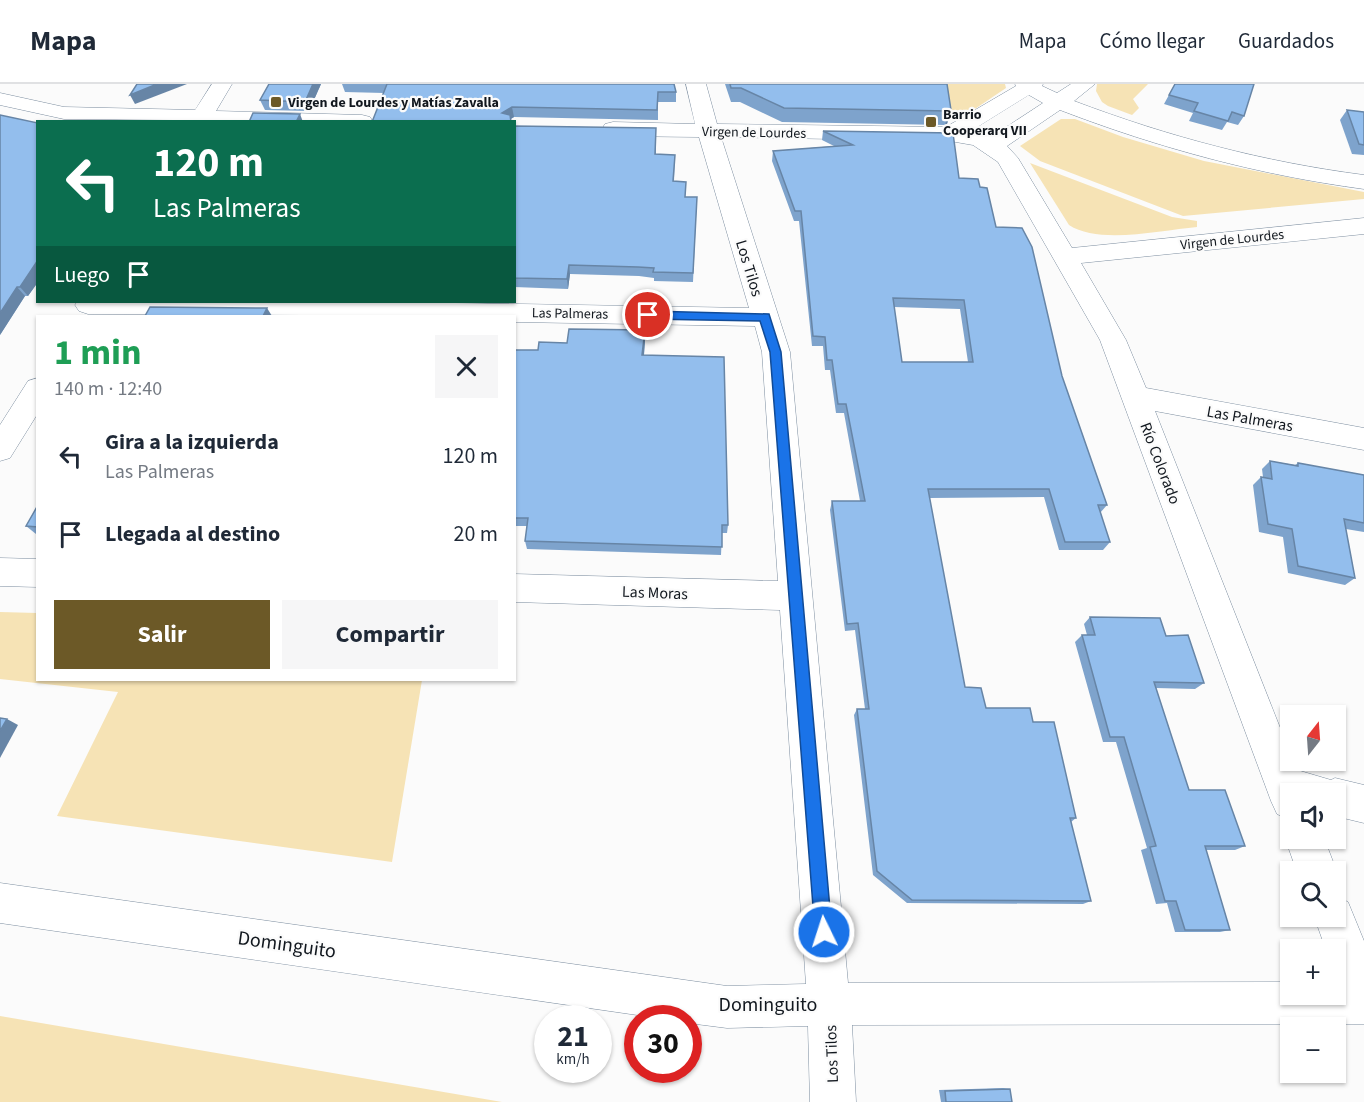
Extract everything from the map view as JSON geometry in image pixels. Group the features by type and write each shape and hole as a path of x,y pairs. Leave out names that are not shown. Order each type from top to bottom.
{"street":[{"path":"201,119 222,84"},
{"name":"Los Tilos","path":"696,84 708,131 776,352 829,1004 833,1102"},
{"path":"992,146 1085,84"},
{"path":"950,134 1029,85 1058,102 1203,151 1364,182"},
{"path":"0,99 64,113 255,120"},
{"name":"Virgen de Lourdes","path":"595,128 950,134 972,138 992,146"},
{"name":"Río Colorado","path":"992,146 1007,158 1113,339 1294,783"},
{"name":"Virgen de Lourdes","path":"1065,257 1364,226"},
{"name":"Las Palmeras","path":"86,308 765,317"},
{"path":"0,450 36,391"},
{"name":"Las Palmeras","path":"1135,397 1364,439"},
{"path":"0,572 36,573"},
{"name":"Las Moras","path":"516,588 796,596"},
{"path":"1346,800 1364,804"},
{"name":"Dominguito","path":"0,903 727,1007 829,1004 1364,1003"},
{"path":"1338,927 1364,996"}],"shaded area":[{"path":"936,84 1005,84 1006,88 960,119 953,116"},
{"path":"1097,84 1148,84 1133,99 1139,108 1132,115 1102,102 1096,91"},
{"path":"1061,119 1075,119 1123,137 1204,161 1364,192 1364,199 1183,216 1040,161 1020,146"},
{"path":"1030,163 1172,217 1197,221 1197,227 1131,235 1082,231 1069,225"},
{"path":"0,612 36,613 36,681 422,681 392,862 57,816 118,692 0,679"},
{"path":"0,1016 502,1102 0,1102"}],"building":[{"path":"137,84 157,84 130,95"},
{"path":"269,84 313,84 305,102 260,100"},
{"path":"387,84 674,84 676,92 658,92 657,110 512,107 502,113 510,115 511,120 373,120"},
{"path":"730,84 947,84 951,110 784,108 741,88 731,88"},
{"path":"1175,84 1254,84 1244,116 1232,112 1228,121 1194,111 1198,103 1169,95"},
{"path":"1347,110 1364,112 1364,145 1359,144"},
{"path":"253,113 300,114 297,120 250,120"},
{"path":"0,115 36,123 36,263 0,313"},
{"path":"516,126 656,128 655,154 675,155 673,181 686,182 685,197 697,197 693,273 653,272 654,268 569,265 567,279 516,278"},
{"path":"823,131 953,133 959,178 978,179 980,187 987,188 996,227 1022,228 1032,247 1062,376 1107,505 1098,505 1110,542 1065,542 1049,489 928,489 965,687 981,688 986,708 1030,708 1033,722 1054,722 1076,818 1070,818 1091,901 912,900 877,871 857,709 869,709 858,623 847,624 832,501 865,501 846,404 838,404 832,360 827,360 825,337 813,336 801,211 795,211 773,151 853,145","holes":["893,298 964,300 973,362 902,362"]},
{"path":"150,307 267,308 264,315 146,315"},
{"path":"569,329 645,330 642,355 724,357 728,525 722,525 722,547 525,541 528,518 516,518 516,350 538,350 539,342 567,343"},
{"path":"1270,461 1298,466 1298,463 1364,475 1364,523 1344,519 1355,578 1298,566 1292,529 1268,524 1261,477 1272,479"},
{"path":"36,508 36,527 26,526"},
{"path":"1090,617 1160,618 1166,636 1188,635 1204,683 1154,682 1189,790 1225,790 1245,846 1205,846 1230,930 1185,930 1176,901 1165,901 1150,847 1156,846 1124,737 1110,737 1082,635 1095,635"},
{"path":"0,718 7,719 0,731"},
{"path":"1010,1089 1012,1102 946,1102 945,1091"}],"place":[{"name":"Virgen de Lourdes y Matías Zavalla","path":"276,102"},
{"name":"Barrio Cooperarq VII","path":"931,122"}],"route":[{"path":"648,315 765,317 776,352 824,932"}]}
